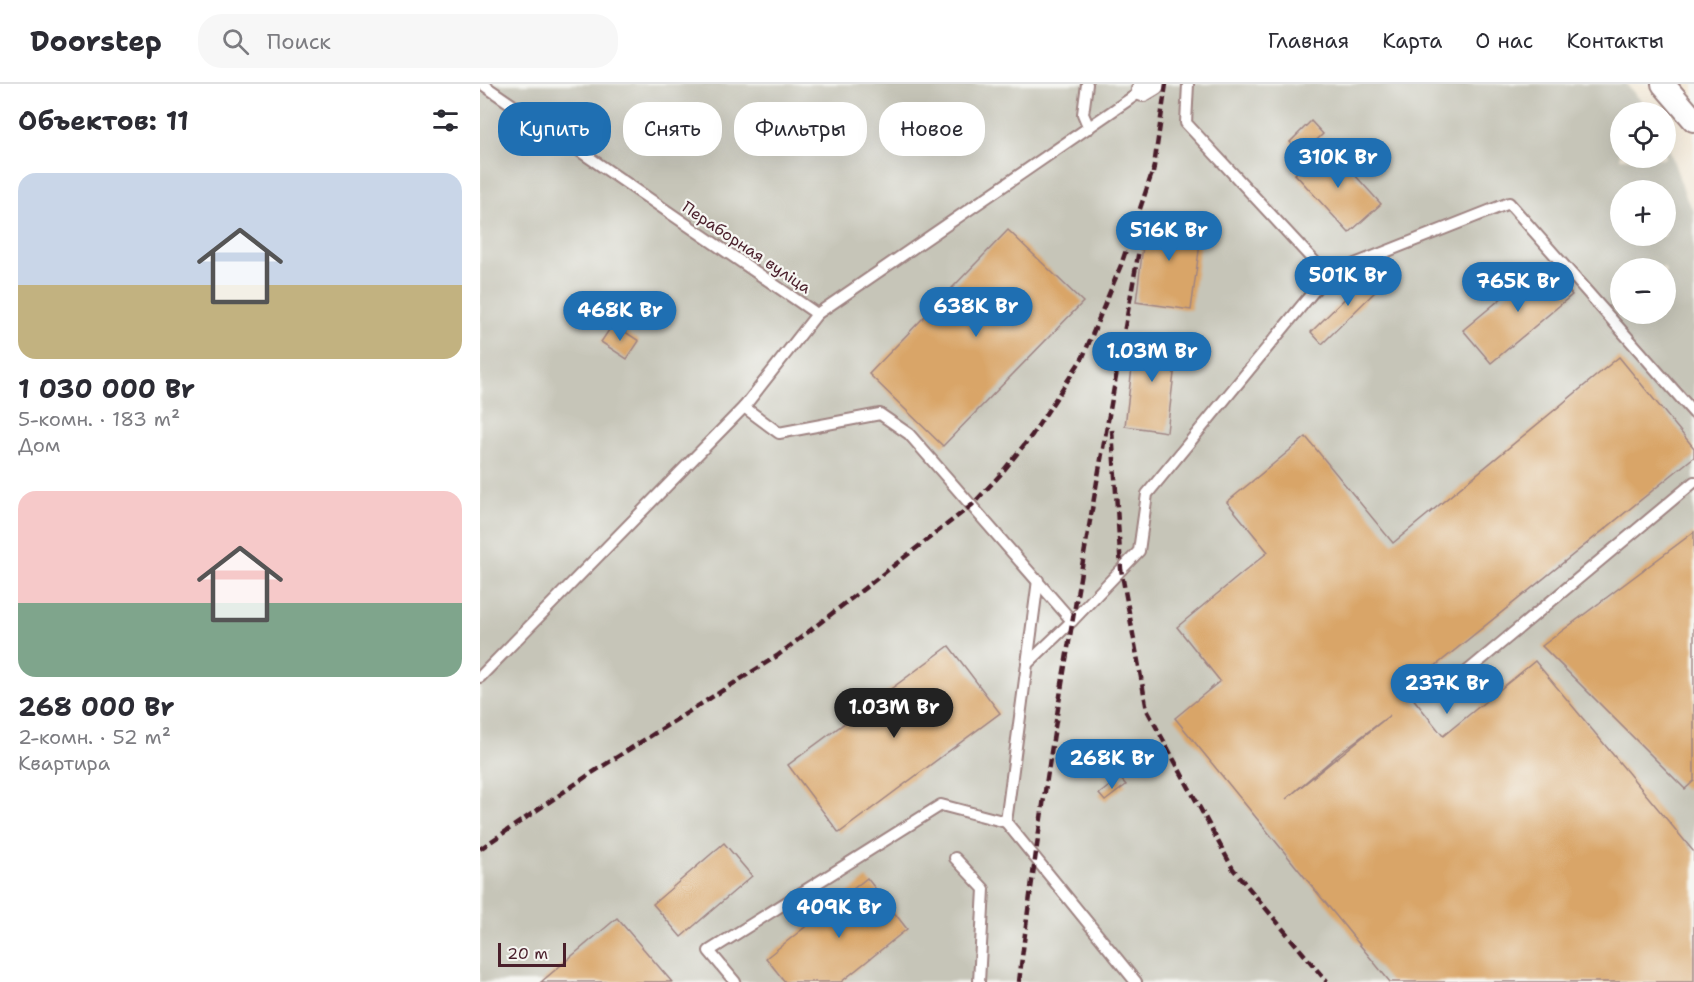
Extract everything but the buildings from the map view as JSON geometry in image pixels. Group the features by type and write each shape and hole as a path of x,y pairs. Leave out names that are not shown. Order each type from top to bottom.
{"street":[{"path":"1663,84 1694,120"}],"lane":[{"path":"1087,84 1083,114 1089,128"},
{"path":"1188,84 1186,123 1327,275"},
{"name":"Пераборная вуліца","path":"487,86 817,314 1089,128 1145,86"},
{"path":"1027,664 1139,551 1147,494 1327,275 1509,203 1694,413"},
{"path":"480,678 744,407 817,314"},
{"path":"744,407 779,433 880,414 909,434 1072,621"},
{"path":"1446,689 1694,482"},
{"path":"1005,822 1038,580"},
{"path":"735,982 709,951 941,805 1005,822 1136,982"},
{"path":"955,858 984,889 979,982"}],"shaded area":[{"path":"480,84 1626,84 1642,102 1610,102 1610,168 1676,168 1687,200 1694,211 1694,982 480,982"}],"railway":[{"path":"1153,173 1166,84"},
{"path":"480,849 587,776 777,656 972,505 1032,435 1083,357 1121,265 1154,167"},
{"path":"1019,982 1045,788 1146,211"},
{"path":"1112,430 1121,569 1147,710 1233,869 1327,982"}]}
